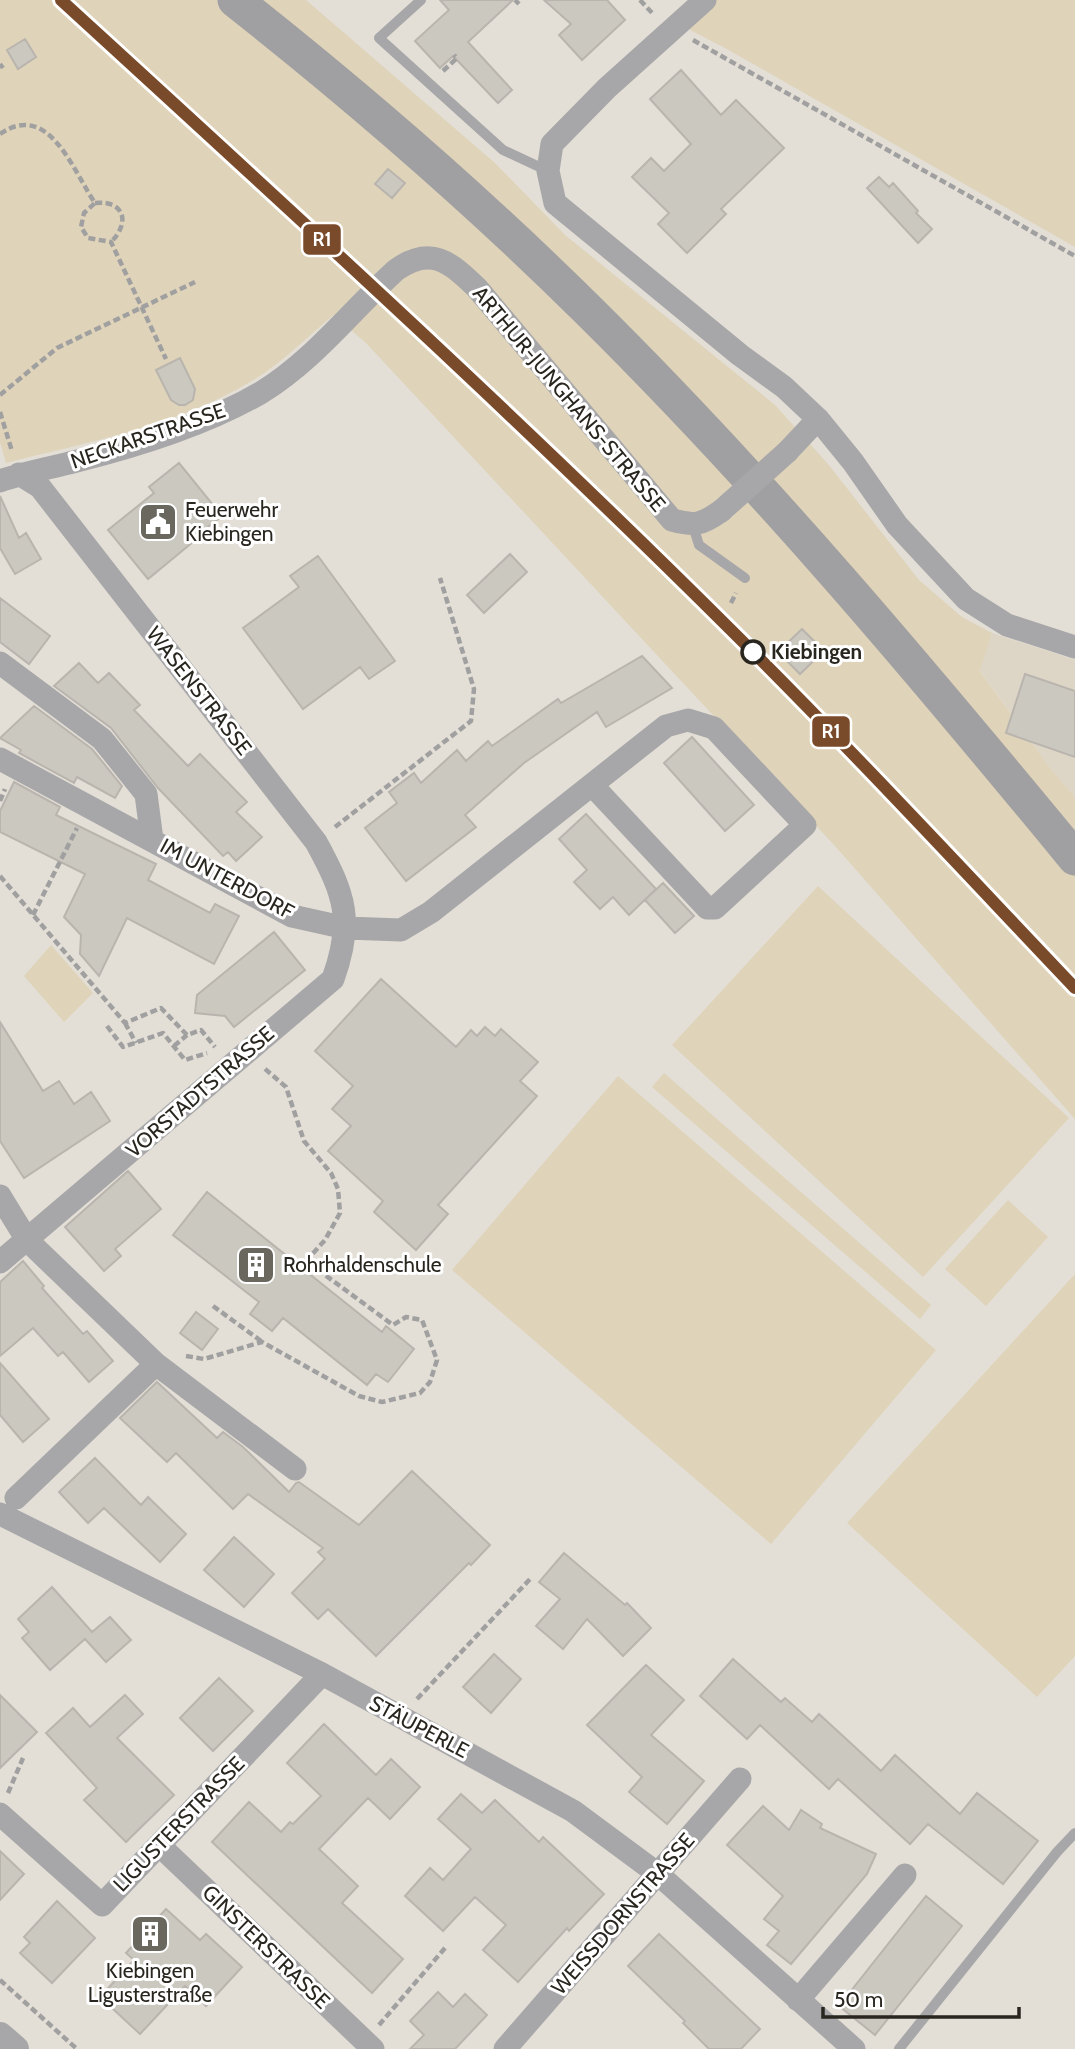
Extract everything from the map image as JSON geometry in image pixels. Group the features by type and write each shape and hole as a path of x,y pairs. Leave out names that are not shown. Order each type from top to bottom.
{"main road":[{"path":"235,0 296,48 412,148 504,229 589,311 775,505 972,733 1075,858"}],"street":[{"path":"705,0 607,88 552,144 548,171 555,203 740,355 784,387 818,419 853,462 897,525 966,599 1007,625 1075,646"},
{"name":"ARTHUR-JUNGHANS-STRASSE","path":"411,259 425,257 443,261 467,279 672,520 693,526"},
{"name":"NECKARSTRASSE","path":"10,478 78,461 194,424 236,406 263,391 301,363 384,281 411,259"},
{"path":"693,526 721,511 787,452 818,419"},
{"name":"WASENSTRASSE","path":"10,478 40,487 316,842 335,876 346,928"},
{"path":"0,663 102,739 146,794 152,840"},
{"name":"IM UNTERDORF","path":"0,759 292,916 346,928 401,930 431,912 666,726 688,720 714,728 805,825 715,908 707,908 592,785"},
{"name":"VORSTADTSTRASSE","path":"0,1262 332,979 342,953 346,928"},
{"path":"0,1196 27,1240 156,1364 295,1469"},
{"path":"8,1506 156,1364"},
{"name":"STÄUPERLE","path":"8,1506 573,1811 658,1874 854,2049"},
{"name":"LIGUSTERSTRASSE","path":"2,1807 102,1905 321,1674"},
{"name":"WEISSDORNSTRASSE","path":"505,2049 740,1779"},
{"name":"GINSTERSTRASSE","path":"159,1845 369,2045"},
{"path":"798,2000 905,1875"},
{"path":"0,2036 15,2049"}],"lane":[{"path":"421,0 379,38 503,150 548,171"},
{"path":"693,526 699,545 746,578"},
{"path":"899,2049 1075,1833"}],"path":[{"path":"670,30 726,57 1075,256"},
{"path":"0,134 24,124 45,130 59,145 94,203"},
{"path":"108,202 119,209 124,220 121,233 111,242 88,238 82,227 83,213 94,203 108,202"},
{"path":"111,242 166,359"},
{"path":"0,395 57,348 195,282"},
{"path":"0,412 10,478"},
{"path":"316,842 471,721 474,689 440,578"},
{"path":"33,915 88,806"},
{"path":"0,876 125,1023 135,1043"},
{"path":"125,1023 161,1008 187,1035"},
{"path":"107,1026 123,1047 163,1032 174,1046 185,1060 218,1050 201,1030 187,1035 174,1046"},
{"path":"213,1307 262,1342 359,1396 382,1402 420,1393 430,1382 437,1360 422,1320 406,1317 393,1325 306,1261 325,1240 340,1213 338,1189 331,1172 304,1141 286,1087 247,1051"},
{"path":"156,1364 177,1355 204,1359 262,1342"},
{"path":"400,1717 532,1577"},
{"path":"2,1807 23,1758"},
{"path":"369,2045 445,1948"},
{"path":"0,1980 77,2049"}],"shaded area":[{"path":"0,0 306,0 495,163 565,235 775,405 828,464 919,580 962,617 992,633 980,671 1050,768 1075,797 1075,1119 835,846 366,343 334,315 273,367 222,397 131,431 6,463 0,442"},
{"path":"716,0 1075,0 1075,247 690,30 690,23"},
{"path":"992,633 1075,660 1075,797 1050,768 980,670"},
{"path":"818,886 1069,1118 923,1277 672,1045"},
{"path":"51,945 93,993 64,1022 24,976"},
{"path":"664,1073 931,1305 920,1319 652,1087"},
{"path":"618,1076 936,1350 771,1544 452,1270"},
{"path":"1008,1200 1048,1237 986,1306 945,1269"},
{"path":"1075,1274 1075,1656 1037,1697 847,1523"}],"building":[{"path":"440,0 513,0 468,42 512,90 498,103 453,56 440,68 415,41 449,10"},
{"path":"544,0 607,0 625,20 582,60 559,35 571,24"},
{"path":"25,39 36,57 18,69 7,50"},
{"path":"681,70 721,115 736,100 784,148 721,209 726,214 687,253 658,224 669,213 632,177 651,158 664,171 691,144 650,99"},
{"path":"388,169 405,183 392,198 375,184"},
{"path":"879,177 889,187 893,183 932,229 918,243 867,188"},
{"path":"180,358 195,389 193,400 185,405 171,400 156,370"},
{"path":"179,463 222,516 148,579 108,530 154,493 149,487"},
{"path":"0,496 19,538 26,533 41,559 15,574 0,548"},
{"path":"510,554 527,572 484,613 467,595"},
{"path":"318,556 395,661 369,679 360,667 303,709 243,628 299,587 290,576"},
{"path":"0,598 50,636 29,664 0,642"},
{"path":"802,629 824,651 800,674 778,652"},
{"path":"642,656 672,688 606,727 597,712 524,763 465,815 476,827 406,881 365,828 397,803 389,792 414,773 421,783 457,750 466,761 488,741 492,746 558,699 561,703"},
{"path":"79,663 98,683 109,673 140,705 134,710 188,766 200,754 247,802 236,812 262,837 236,861 228,852 223,856 158,788 111,728 54,686"},
{"path":"1025,674 1075,691 1075,757 1006,733"},
{"path":"34,706 92,749 122,786 115,798 77,777 74,783 19,753 21,750 0,738"},
{"path":"692,737 754,805 725,831 664,763"},
{"path":"14,782 60,807 56,815 156,864 148,880 210,913 215,904 239,916 214,964 127,918 99,976 80,954 81,935 64,917 85,874 0,832 0,811"},
{"path":"586,814 656,889 629,915 613,897 600,909 574,882 587,870 559,839"},
{"path":"663,883 694,916 675,933 645,900"},
{"path":"274,932 305,970 234,1027 225,1016 195,1013 197,995"},
{"path":"381,979 456,1047 471,1030 477,1036 485,1027 495,1036 501,1029 538,1062 520,1081 537,1096 438,1205 448,1214 416,1250 374,1212 383,1201 328,1151 351,1126 332,1109 353,1086 315,1051"},
{"path":"0,1022 43,1091 59,1081 74,1104 91,1092 110,1121 24,1178 0,1141"},
{"path":"128,1171 161,1209 115,1249 121,1256 104,1271 65,1227"},
{"name":"Rohrhaldenschule","path":"207,1192 382,1332 386,1326 414,1349 388,1382 376,1374 367,1385 283,1318 272,1331 250,1314 259,1302 173,1235"},
{"path":"23,1261 44,1286 42,1288 83,1334 87,1331 113,1361 89,1382 63,1352 58,1356 33,1328 0,1356 0,1282"},
{"path":"196,1312 218,1329 202,1350 180,1333"},
{"path":"0,1363 49,1419 23,1442 0,1415"},
{"path":"157,1382 217,1438 223,1432 243,1447 289,1492 299,1482 359,1525 412,1471 490,1545 376,1656 328,1609 318,1619 292,1593 325,1559 318,1552 323,1548 248,1494 233,1509 176,1453 167,1462 120,1418"},
{"path":"95,1458 141,1505 148,1497 186,1534 160,1562 104,1508 88,1523 59,1492"},
{"path":"234,1537 274,1574 244,1607 204,1570"},
{"path":"564,1553 625,1605 627,1603 651,1628 623,1656 587,1619 563,1649 536,1626 560,1599 539,1582"},
{"path":"52,1587 92,1632 110,1617 131,1640 106,1662 85,1639 50,1670 22,1638 29,1632 18,1619"},
{"path":"494,1654 521,1679 491,1713 463,1687"},
{"path":"733,1659 781,1702 785,1698 812,1722 819,1714 881,1771 895,1755 960,1814 977,1793 1038,1841 1003,1884 928,1824 910,1844 838,1779 829,1789 760,1725 747,1739 700,1696"},
{"path":"646,1665 684,1700 651,1735 704,1781 667,1824 629,1792 642,1777 587,1725"},
{"path":"219,1678 253,1711 213,1751 180,1718"},
{"path":"0,1695 37,1732 0,1768"},
{"path":"125,1695 143,1714 117,1738 174,1795 126,1842 84,1800 97,1788 46,1733 73,1708 90,1727"},
{"path":"324,1724 376,1775 391,1759 420,1787 390,1819 368,1798 319,1849 358,1886 342,1903 403,1959 372,1993 212,1842 249,1802 281,1832 321,1796 287,1763"},
{"path":"461,1794 482,1813 495,1800 539,1842 543,1837 604,1894 569,1931 567,1928 518,1982 483,1950 506,1925 475,1897 443,1931 405,1896 430,1868 443,1880 471,1849 438,1819"},
{"path":"763,1806 789,1830 801,1810 822,1824 820,1828 876,1854 867,1874 791,1964 767,1945 779,1931 764,1919 783,1896 727,1845"},
{"path":"0,1851 24,1874 0,1900"},
{"path":"926,1896 962,1926 875,2035 839,2006"},
{"path":"57,1901 95,1938 52,1983 20,1953 30,1943 24,1937"},
{"path":"166,1909 200,1940 206,1934 242,1967 206,2006 185,1986 140,2034 100,1997 134,1960 126,1953"},
{"path":"659,1934 760,2029 741,2049 709,2049 683,2023 685,2021 628,1966"},
{"path":"438,1992 453,2007 465,1994 487,2015 455,2049 410,2049 424,2035 410,2021"}],"transit line":[{"name":"R1","path":"61,0 399,311 648,548 818,718 1075,988"}],"place":[{"name":"Feuerwehr Kiebingen","path":"158,522"},
{"name":"Kiebingen","path":"753,652"},
{"name":"Rohrhaldenschule","path":"256,1265"},
{"name":"Kiebingen Ligusterstraße","path":"150,1934"}]}
